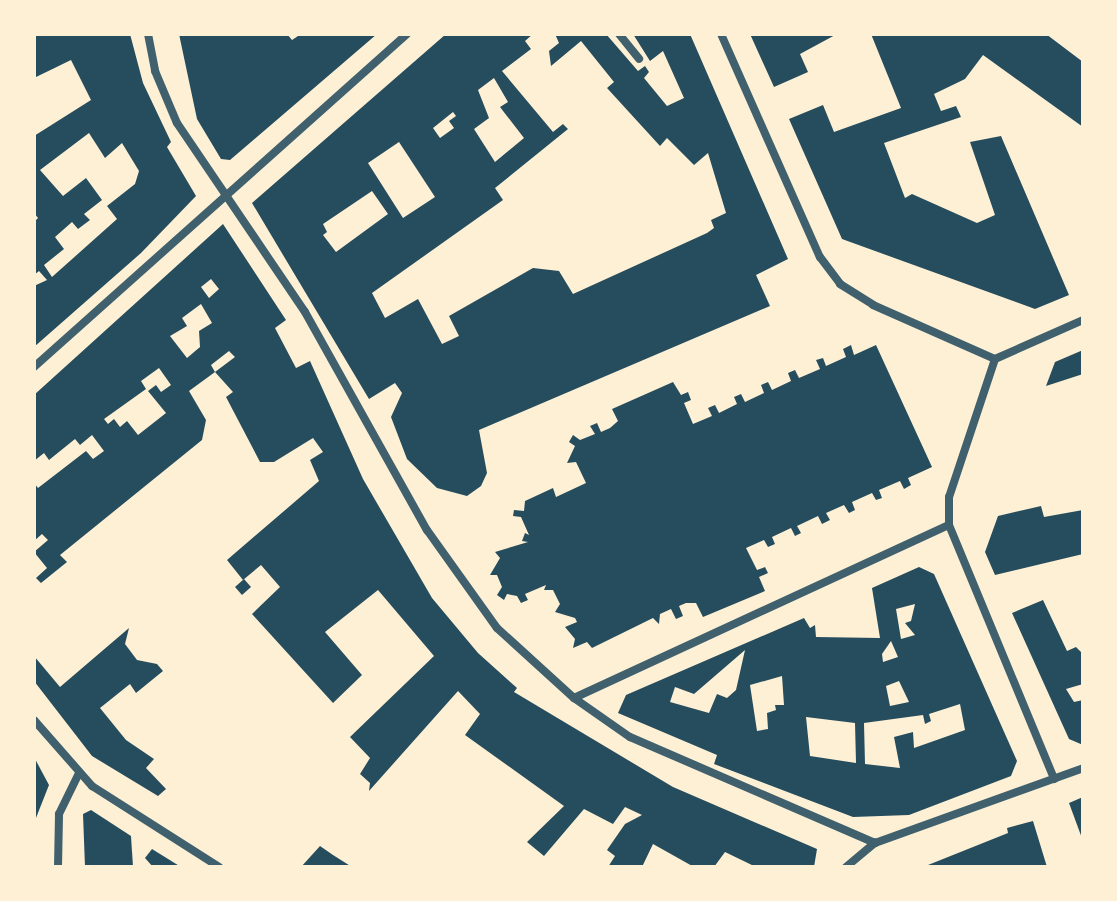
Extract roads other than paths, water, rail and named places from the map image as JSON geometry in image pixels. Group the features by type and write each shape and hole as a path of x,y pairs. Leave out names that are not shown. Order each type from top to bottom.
{"street":[{"path":"148,34 155,71 177,123 313,326 458,577 497,628 574,698 657,751 875,843"},
{"path":"34,367 223,195 407,34"},
{"path":"619,34 639,59"},
{"path":"721,34 820,257 851,294 995,359"},
{"path":"1054,779 949,525 949,497 995,359 1083,320"},
{"path":"574,698 949,525"},
{"path":"34,720 79,773 105,797 219,867"},
{"path":"846,867 875,843 1083,768"},
{"path":"58,867 59,814 79,773"}]}
